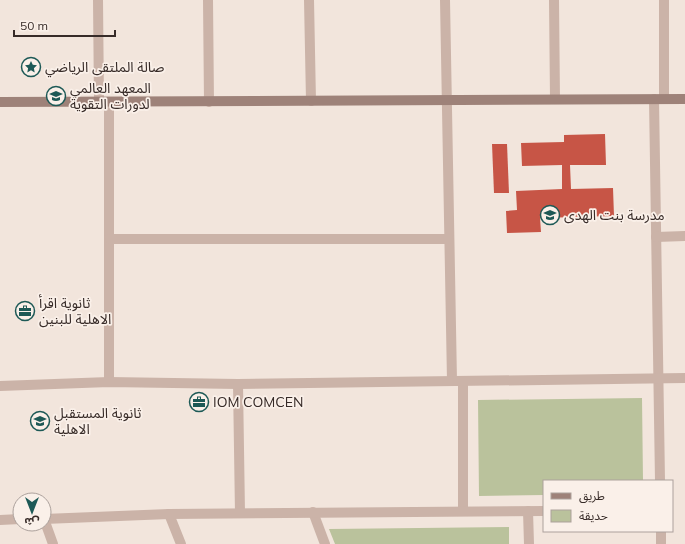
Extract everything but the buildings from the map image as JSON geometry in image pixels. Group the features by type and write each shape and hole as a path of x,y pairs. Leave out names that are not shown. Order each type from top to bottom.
{"street":[{"path":"98,0 110,239 109,382"},
{"path":"208,0 209,102"},
{"path":"309,0 311,101"},
{"path":"445,0 452,382"},
{"path":"554,0 555,99"},
{"path":"660,480 656,237 659,99 664,0"},
{"path":"0,102 685,99"},
{"path":"656,237 685,236"},
{"path":"110,239 450,239"},
{"path":"0,386 109,382 238,384 685,378"},
{"path":"463,382 463,511"},
{"path":"238,384 240,513"},
{"path":"528,511 529,544"},
{"path":"52,519 169,514 543,511"},
{"path":"312,512 324,544"},
{"path":"169,514 181,544"},
{"path":"0,520 12,519"},
{"path":"49,532 53,544"},
{"path":"661,532 661,544"}],"green space":[{"path":"642,398 643,480 543,480 543,495 479,496 478,400"},
{"path":"509,527 509,544 335,544 329,529"}],"place":[{"name":"صالة الملتقى الرياضي","path":"31,67"},
{"name":"المعهد العالمي لدورات التقوية","path":"56,96"},
{"name":"مدرسة بنت الهدی","path":"550,215"},
{"name":"ثانوية اقرأ الاهلية للبنين","path":"25,311"},
{"name":"IOM COMCEN","path":"199,402"},
{"name":"ثانوية المستقبل الاهلية","path":"40,421"}]}
